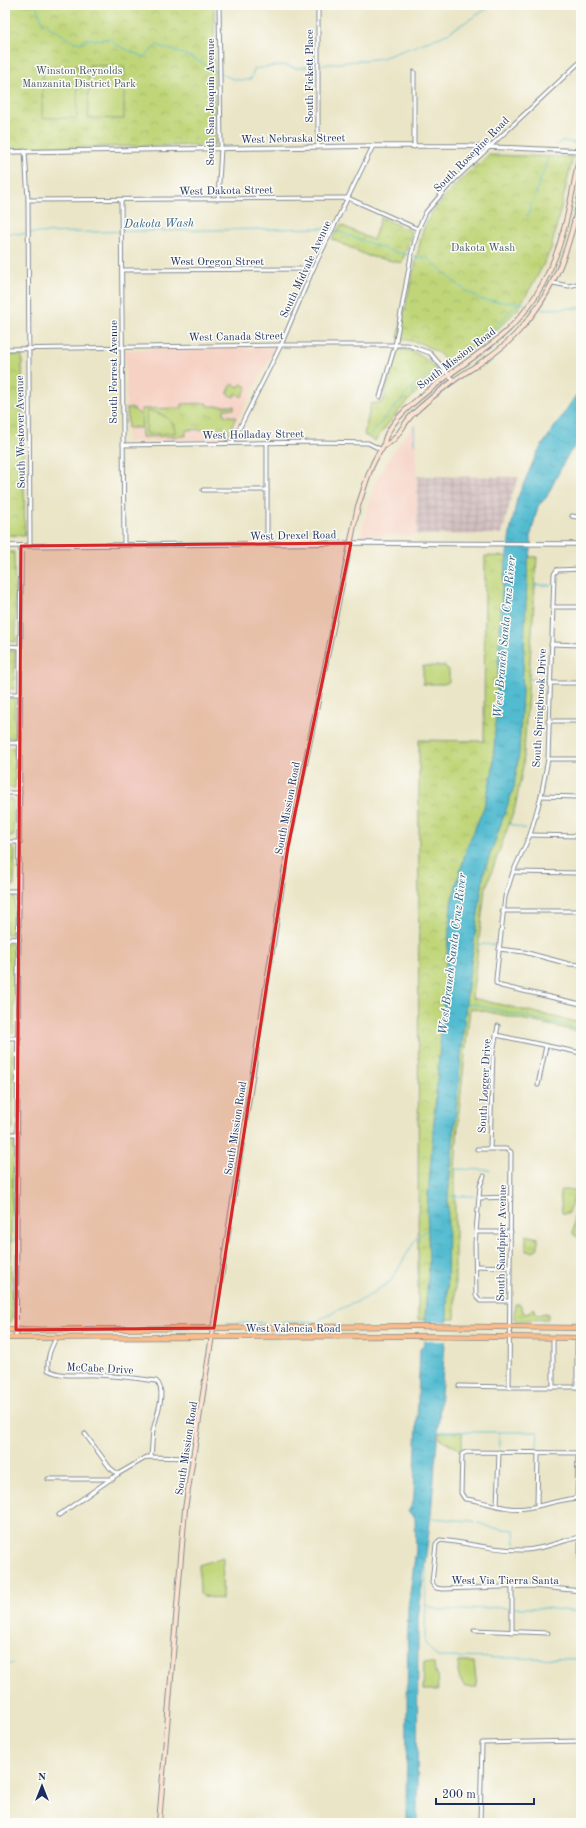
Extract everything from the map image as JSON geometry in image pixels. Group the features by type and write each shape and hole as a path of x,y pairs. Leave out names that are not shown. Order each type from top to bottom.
{"main road":[{"name":"South Mission Road","path":"159,1823 185,1509 288,847 351,543 363,493 383,448 384,439 404,411 425,392 495,342 534,300 554,264 562,239 581,150"},
{"name":"South Mission Road","path":"383,448 392,441 411,417 423,405 500,349 515,335 535,312 553,284 570,241 581,192"},
{"path":"562,239 570,241"},
{"name":"West Valencia Road","path":"5,1330 426,1327 581,1328"},
{"name":"West Valencia Road","path":"5,1338 425,1336 579,1338"}],"street":[{"name":"South San Joaquin Avenue","path":"218,199 221,148 219,5"},
{"name":"South Fickett Place","path":"318,5 318,147"},
{"name":"South Rosepine Road","path":"380,397 395,346 411,256 418,230 426,212 451,183 581,61"},
{"path":"414,72 414,147"},
{"name":"West Nebraska Street","path":"5,152 373,146 581,150"},
{"name":"South Midvale Avenue","path":"232,443 280,345 313,269 373,146"},
{"name":"South Westover Avenue","path":"25,151 28,200 30,546"},
{"name":"West Dakota Street","path":"28,200 348,198 418,230"},
{"name":"South Forrest Avenue","path":"121,200 120,232 122,270 124,545"},
{"name":"West Oregon Street","path":"122,270 313,269"},
{"path":"553,284 569,286 581,283"},
{"name":"West Canada Street","path":"5,349 122,346 408,345 430,353 454,381"},
{"path":"267,443 267,544"},
{"name":"West Holladay Street","path":"123,445 368,443 383,448"},
{"path":"203,490 267,490"},
{"path":"572,516 581,518"},
{"name":"West Drexel Road","path":"5,546 351,543 581,544"},
{"path":"16,1338 21,546"},
{"name":"South Springbrook Drive","path":"581,569 556,569 554,574 548,721 548,759 541,796 530,835 513,872 502,911 497,984 581,1004"},
{"path":"553,607 581,607"},
{"path":"551,644 581,645"},
{"path":"5,646 20,647"},
{"path":"550,683 581,683"},
{"path":"5,694 20,694"},
{"path":"548,721 581,722"},
{"path":"5,743 19,743"},
{"path":"548,759 581,759"},
{"path":"5,793 20,793"},
{"path":"541,796 580,797"},
{"path":"530,835 581,836"},
{"path":"5,842 20,842"},
{"path":"513,872 581,873"},
{"path":"5,891 19,891"},
{"path":"502,911 581,911"},
{"path":"5,939 19,939"},
{"path":"499,949 524,952 569,964 581,964"},
{"name":"South Logger Drive","path":"490,1148 491,1076 498,1026"},
{"path":"496,1035 581,1053"},
{"path":"5,1038 19,1038"},
{"path":"538,1084 546,1046"},
{"path":"5,1134 18,1134"},
{"path":"476,1149 490,1148"},
{"name":"South Sandpiper Avenue","path":"490,1148 509,1150 512,1154 509,1387"},
{"path":"484,1176 479,1198 476,1232 476,1300 509,1301"},
{"path":"479,1198 511,1197"},
{"path":"476,1232 511,1232"},
{"path":"476,1266 510,1267"},
{"name":"McCabe Drive","path":"56,1338 47,1361 48,1370 64,1375 114,1376 156,1381 160,1384 159,1410 153,1430 151,1456"},
{"path":"553,1338 553,1387"},
{"path":"577,1387 579,1338"},
{"path":"460,1386 581,1387"},
{"path":"85,1434 110,1468 118,1474"},
{"path":"467,1452 538,1453 580,1453 579,1498 558,1500 525,1509 497,1506 479,1500 463,1498 461,1493 462,1454 467,1452"},
{"path":"497,1506 499,1452"},
{"path":"537,1506 538,1453"},
{"path":"59,1515 113,1479 118,1474 151,1456 193,1458"},
{"path":"48,1479 113,1479"},
{"path":"580,1537 580,1591"},
{"name":"West Via Tierra Santa","path":"580,1537 527,1550 485,1549 459,1542 437,1541 432,1583 436,1588 442,1589 546,1587 580,1591"},
{"path":"512,1587 512,1632"},
{"path":"474,1630 548,1632"},
{"path":"480,1823 482,1743 581,1741"}],"highlighted area":[{"path":"351,543 288,847 214,1328 16,1330 21,546"}],"shaded area":[{"path":"275,347 228,439 127,442 125,350"},
{"path":"416,422 417,535 361,536 375,483 393,452"},
{"path":"417,476 519,477 512,495 502,534 417,535"}],"green space":[{"name":"Winston Reynolds Manzanita District Park","path":"5,5 214,5 215,145 34,148 5,151"},
{"path":"43,65 78,66 77,118 42,118"},
{"path":"89,65 124,66 124,119 88,118"},
{"name":"Dakota Wash","path":"489,155 573,157 551,249 537,277 517,310 485,341 451,364 437,352 420,343 398,338 423,230 432,212 455,185"},
{"path":"381,217 412,232 402,263 368,256 332,239 341,225 373,240"},
{"path":"397,349 416,353 439,372 405,405 375,441 364,435 371,404 383,402"},
{"path":"5,354 22,355 25,536 5,535"},
{"path":"232,384 239,387 241,384 247,387 242,397 236,393 234,397 227,394"},
{"path":"207,403 207,406 234,406 234,409 224,409 224,415 236,417 226,439 225,429 186,430 186,436 142,437 141,409 182,408 182,404"},
{"path":"127,408 132,408 142,416 141,428 128,428"},
{"path":"147,411 157,413 170,420 175,433 147,434"},
{"path":"5,552 14,552 16,642 5,641"},
{"path":"485,556 537,557 523,767 515,808 485,890 472,998 581,1023 581,1032 470,1008 459,1111 455,1170 455,1319 418,1320 419,740 484,741"},
{"path":"5,651 15,651 14,689 5,689"},
{"path":"423,666 445,666 449,671 449,682 444,684 423,684"},
{"path":"5,698 15,698 15,738 5,737"},
{"path":"5,747 15,748 15,788 5,788"},
{"path":"5,799 13,799 14,836 5,836"},
{"path":"5,847 10,847 15,850 14,886 5,886"},
{"path":"5,895 15,896 15,930 11,934 5,934"},
{"path":"5,943 14,944 14,1033 5,1033"},
{"path":"5,1043 13,1043 13,1128 5,1128"},
{"path":"5,1137 11,1137 14,1141 11,1244 12,1319 8,1324 5,1324"},
{"path":"561,1190 576,1190 569,1213 562,1213"},
{"path":"574,1214 581,1214 581,1239 573,1234"},
{"path":"526,1235 538,1238 538,1248 533,1252 526,1251"},
{"path":"515,1304 520,1304 524,1313 527,1314 533,1308 537,1315 545,1313 548,1314 548,1319 516,1321 514,1317"},
{"path":"439,1432 462,1432 462,1449 461,1450 439,1438"},
{"path":"223,1557 222,1600 200,1595 199,1565"},
{"path":"424,1662 434,1664 435,1673 437,1673 438,1690 423,1690"},
{"path":"459,1662 474,1662 477,1687 466,1687 461,1681 458,1673"}],"water":[{"name":"West Branch Santa Cruz River","path":"581,388 581,437 566,458 546,498 538,506 531,534 531,550 528,562 519,754 514,787 484,872 467,992 448,1198 447,1319 445,1345 431,1514 418,1619 417,1823 406,1823 408,1608 416,1550 415,1517 408,1512 413,1503 414,1495 420,1349 426,1338 425,1316 429,1266 427,1209 451,903 467,847 484,807 493,769 502,591 510,533 517,499 537,453"}],"pier":[{"path":"426,1322 447,1322 447,1341 425,1341"}],"waterway":[{"path":"36,5 43,23 74,42 84,43 86,38 95,40 110,38 116,45 144,57 157,45 190,57 236,80 251,79 254,69 282,65 297,68 382,58 443,36 493,5"},
{"path":"554,146 562,141 576,143"},
{"path":"527,217 549,156"},
{"name":"Dakota Wash","path":"30,233 328,228 394,252 410,255"},
{"name":"Dakota Wash","path":"5,233 26,234"},
{"name":"Dakota Wash","path":"413,256 429,259 459,286 482,300 527,304"},
{"path":"447,363 489,333 518,303"},
{"name":"Dakota Wash","path":"540,308 581,308"},
{"path":"369,436 416,383 439,368"},
{"path":"413,387 413,394"},
{"path":"414,426 414,444 416,446"},
{"path":"574,446 581,458"},
{"path":"533,585 551,585"},
{"path":"530,679 546,679"},
{"path":"510,824 525,829"},
{"path":"479,944 494,945"},
{"path":"466,1003 581,1029"},
{"path":"456,1169 490,1170"},
{"path":"451,1196 474,1196"},
{"path":"226,1323 315,1322 364,1299 391,1281 417,1237 427,1230"},
{"path":"5,1246 13,1240"},
{"path":"438,1432 538,1432 537,1446"},
{"path":"499,1433 499,1448"},
{"path":"430,1518 472,1521 493,1528 514,1530 515,1544"},
{"path":"423,1565 426,1568 425,1643 437,1657 581,1659"},
{"path":"426,1605 447,1611 511,1608"},
{"path":"514,1608 545,1608 581,1612"},
{"path":"5,1665 13,1663"}]}
